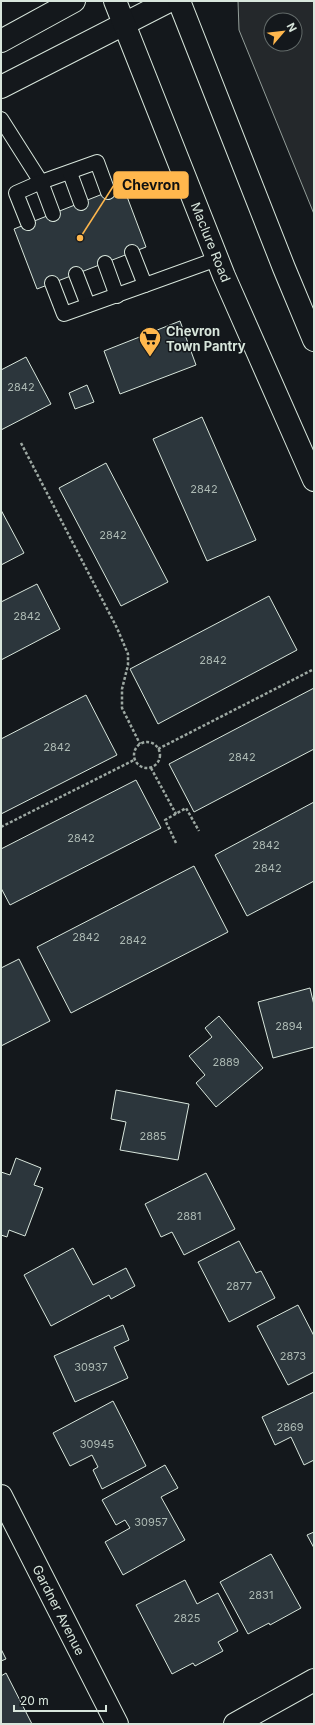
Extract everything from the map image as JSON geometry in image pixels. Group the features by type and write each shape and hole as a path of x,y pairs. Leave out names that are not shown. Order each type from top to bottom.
{"main road":[{"path":"1,41 74,1"},
{"name":"Maclure Road","path":"115,1 217,259 314,480"},
{"path":"1,88 169,1"},
{"path":"179,1 284,268 314,340"},
{"name":"Gardner Avenue","path":"1,1496 117,1724"},
{"path":"235,1724 314,1680"}],"lane":[{"path":"1,119 41,182 53,214"},
{"path":"28,223 16,192 41,182 70,173 97,162 108,192"},
{"path":"70,173 81,203"},
{"path":"132,252 145,285"},
{"path":"52,283 64,314 217,259"},
{"path":"105,263 117,296"},
{"path":"76,274 88,305"}],"path":[{"path":"21,443 118,628 128,654 128,665 122,688 122,708 140,744"},
{"path":"158,749 314,669"},
{"path":"145,741 150,742 158,749 160,758 151,768 139,766 134,760 134,749 140,744 145,741"},
{"path":"1,827 134,760"},
{"path":"151,768 176,814"},
{"path":"176,843 165,820 186,808 199,831"}],"shaded area":[{"path":"238,1 314,1 314,214 239,30"}],"building":[{"path":"123,186 146,247 37,289 14,229"},
{"name":"Chevron Town Pantry","path":"180,321 196,365 120,394 104,351"},
{"path":"26,357 51,404 1,430 1,370"},
{"path":"87,385 94,402 75,409 69,393"},
{"path":"202,417 256,540 207,561 153,439"},
{"path":"106,463 168,582 121,606 59,488"},
{"path":"1,510 24,553 1,565"},
{"path":"37,584 60,629 1,660 1,602"},
{"path":"269,596 297,650 158,724 130,669"},
{"path":"314,688 314,749 194,812 169,764"},
{"path":"86,695 117,755 1,814 1,739"},
{"path":"136,780 161,828 10,905 1,888 1,849"},
{"path":"314,802 314,881 247,916 215,855"},
{"path":"194,866 228,932 71,1013 37,947"},
{"path":"19,959 50,1021 1,1046 1,968"},
{"path":"310,988 314,1005 314,1047 273,1058 258,1002"},
{"path":"219,1016 263,1068 216,1107 196,1083 205,1075 189,1056 212,1037 205,1028"},
{"path":"116,1090 189,1104 178,1160 120,1150 126,1122 111,1119"},
{"path":"16,1158 41,1168 34,1185 43,1188 25,1236 9,1230 7,1237 1,1235 1,1172 10,1175"},
{"path":"206,1173 235,1229 184,1255 172,1232 161,1237 145,1204"},
{"path":"239,1241 256,1273 261,1271 275,1298 229,1322 198,1262"},
{"path":"73,1248 93,1285 126,1268 135,1286 111,1299 109,1295 51,1326 24,1275"},
{"path":"298,1305 314,1336 314,1372 288,1385 257,1326"},
{"path":"123,1325 129,1340 114,1347 128,1378 75,1402 54,1356"},
{"path":"314,1392 314,1460 304,1465 291,1437 275,1445 262,1417"},
{"path":"113,1401 146,1466 102,1489 93,1470 98,1467 92,1455 70,1466 53,1433"},
{"path":"165,1465 178,1488 161,1497 185,1540 123,1575 105,1542 130,1528 125,1520 116,1525 102,1500"},
{"path":"314,1532 314,1548 307,1535"},
{"path":"271,1554 301,1608 270,1625 269,1623 248,1634 220,1582"},
{"path":"185,1580 197,1604 218,1593 238,1631 218,1642 223,1651 195,1666 193,1663 172,1674 136,1605"},
{"path":"1,1649 6,1659 1,1661"},
{"path":"6,1673 32,1724 1,1724 1,1676"}],"place":[{"name":"Chevron","path":"80,238"},
{"name":"Chevron Town Pantry","path":"150,358"}]}
